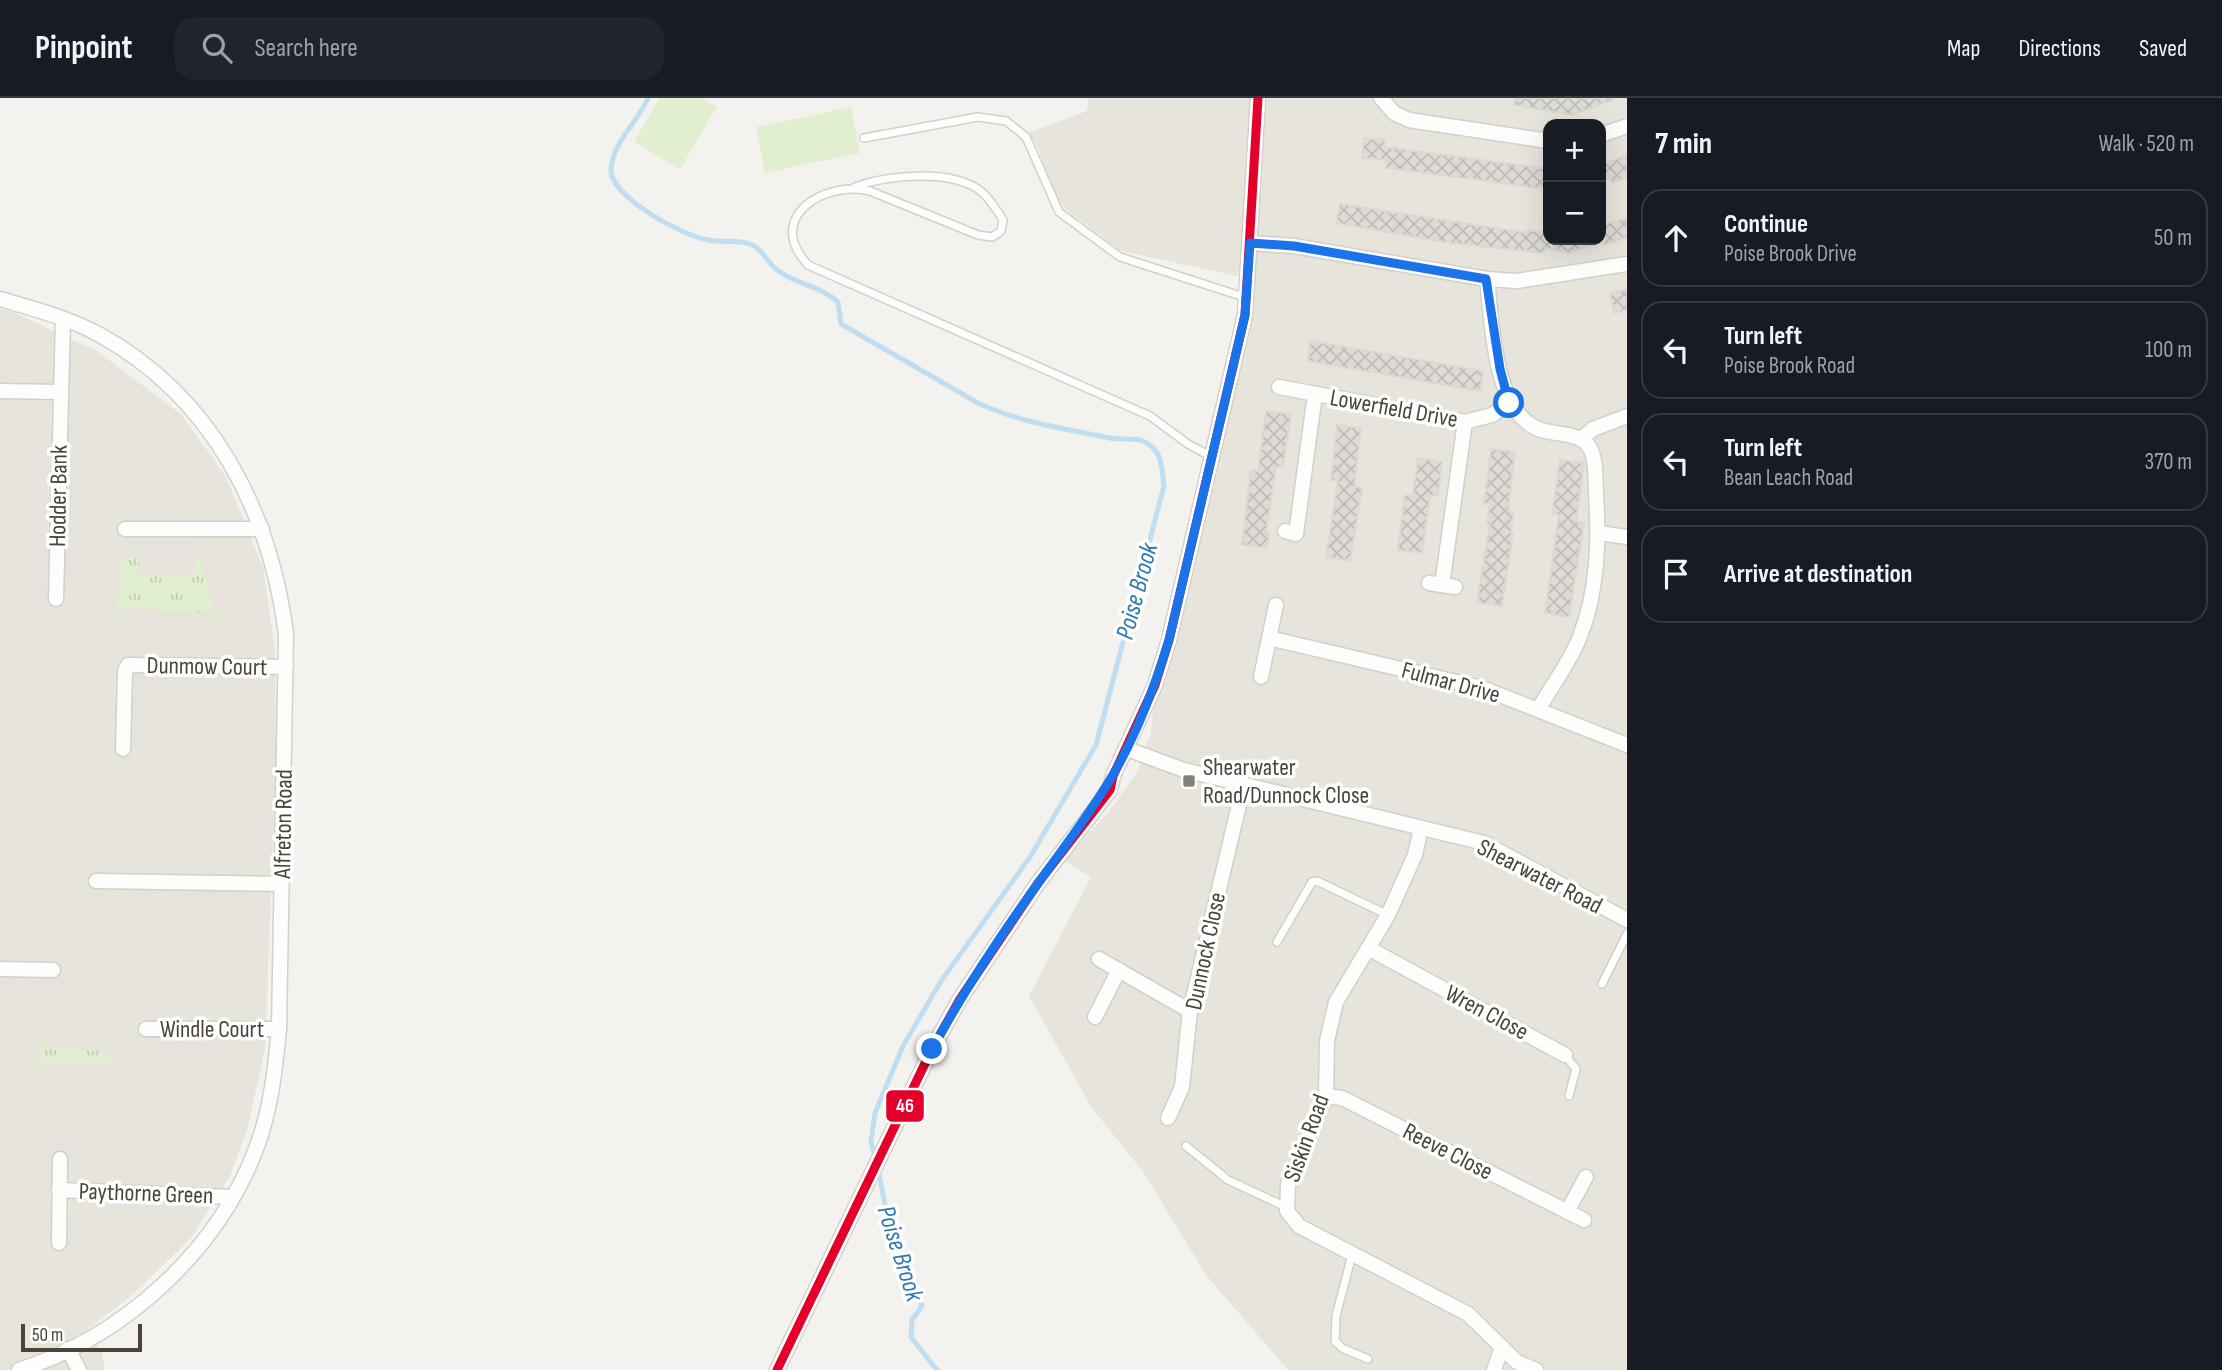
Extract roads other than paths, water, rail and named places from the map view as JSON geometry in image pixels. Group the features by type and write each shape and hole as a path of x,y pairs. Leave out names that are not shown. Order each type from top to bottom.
{"street":[{"path":"777,1370 891,1130 960,999 1038,883 1088,817 1098,795 1113,776 1127,749 1155,685 1169,640 1213,457 1247,299 1258,98"},
{"path":"1381,98 1394,113 1409,120 1543,140"},
{"path":"1606,133 1627,126"},
{"path":"1250,243 1294,246 1486,279 1538,279 1627,264"},
{"path":"1486,279 1500,369 1509,403 1537,429 1581,439 1591,452 1599,533 1594,593 1579,640 1539,708"},
{"name":"Alfreton Road","path":"0,299 63,319 99,335 150,367 187,402 232,463 262,529 282,600 286,667 279,1029 274,1087 256,1149 225,1212 180,1269 111,1327 19,1370"},
{"name":"Hodder Bank","path":"56,599 59,393 63,319"},
{"name":"Lowerfield Drive","path":"1279,387 1465,422 1492,415 1509,403"},
{"path":"0,391 59,393"},
{"name":"Lowerfield Drive","path":"1295,534 1315,394"},
{"path":"1581,439 1593,429 1627,416"},
{"path":"1442,585 1465,422"},
{"path":"125,529 262,529"},
{"path":"1599,533 1627,537"},
{"path":"1261,677 1276,606"},
{"name":"Fulmar Drive","path":"1269,638 1469,685 1539,708 1627,745"},
{"name":"Dunmow Court","path":"123,749 125,671 128,665 286,667"},
{"name":"Shearwater Road","path":"1127,749 1184,770 1484,843 1627,920"},
{"name":"Dunnock Close","path":"1168,1118 1182,1087 1190,1011 1244,784"},
{"name":"Siskin Road","path":"1421,828 1415,855 1388,915 1336,1002 1326,1054 1326,1096 1288,1184 1286,1207 1291,1219 1299,1226 1468,1314 1517,1362 1536,1370"},
{"path":"96,881 281,884"},
{"name":"Wren Close","path":"1367,948 1566,1055"},
{"path":"1099,959 1190,1011"},
{"path":"0,969 53,970"},
{"path":"1095,1017 1118,970"},
{"name":"Windle Court","path":"146,1029 279,1029"},
{"name":"Reeve Close","path":"1326,1096 1342,1098 1584,1220"},
{"name":"Paythorne Green","path":"59,1243 60,1159"},
{"path":"1567,1212 1586,1177"},
{"name":"Paythorne Green","path":"59,1190 232,1197"},
{"path":"1494,1370 1502,1347"},
{"path":"68,1349 79,1370"}],"lane":[{"path":"864,138 978,117 1006,121 1026,137 1059,212 1120,257 1247,299"},
{"path":"855,187 978,236 992,237 1001,232 1003,220 994,205 981,192 965,185 944,179 904,176 878,179 855,187 826,192 808,201 798,213 792,233 796,252 807,265 1150,415 1188,444 1213,457"},
{"path":"1277,943 1312,883 1317,881 1388,915"},
{"path":"1602,984 1627,934"},
{"name":"Wren Close","path":"1566,1055 1576,1069 1569,1096"},
{"path":"1186,1146 1228,1180 1286,1207"},
{"path":"1353,1254 1336,1316 1335,1341 1342,1348 1367,1359"}],"waterway":[{"name":"Poise Brook","path":"648,98 621,140 611,168 613,179 621,190 649,213 697,237 754,246 784,275 824,292 838,302 841,324 978,403 1042,424 1110,438 1141,441 1155,450 1161,464 1164,486 1096,745 1030,857 941,981 903,1046 875,1113 871,1142 876,1160"},
{"name":"Poise Brook","path":"878,1169 889,1224 922,1306 912,1320 911,1337 937,1370"}],"place":[{"name":"Shearwater Road/Dunnock Close","path":"1189,781"}]}
